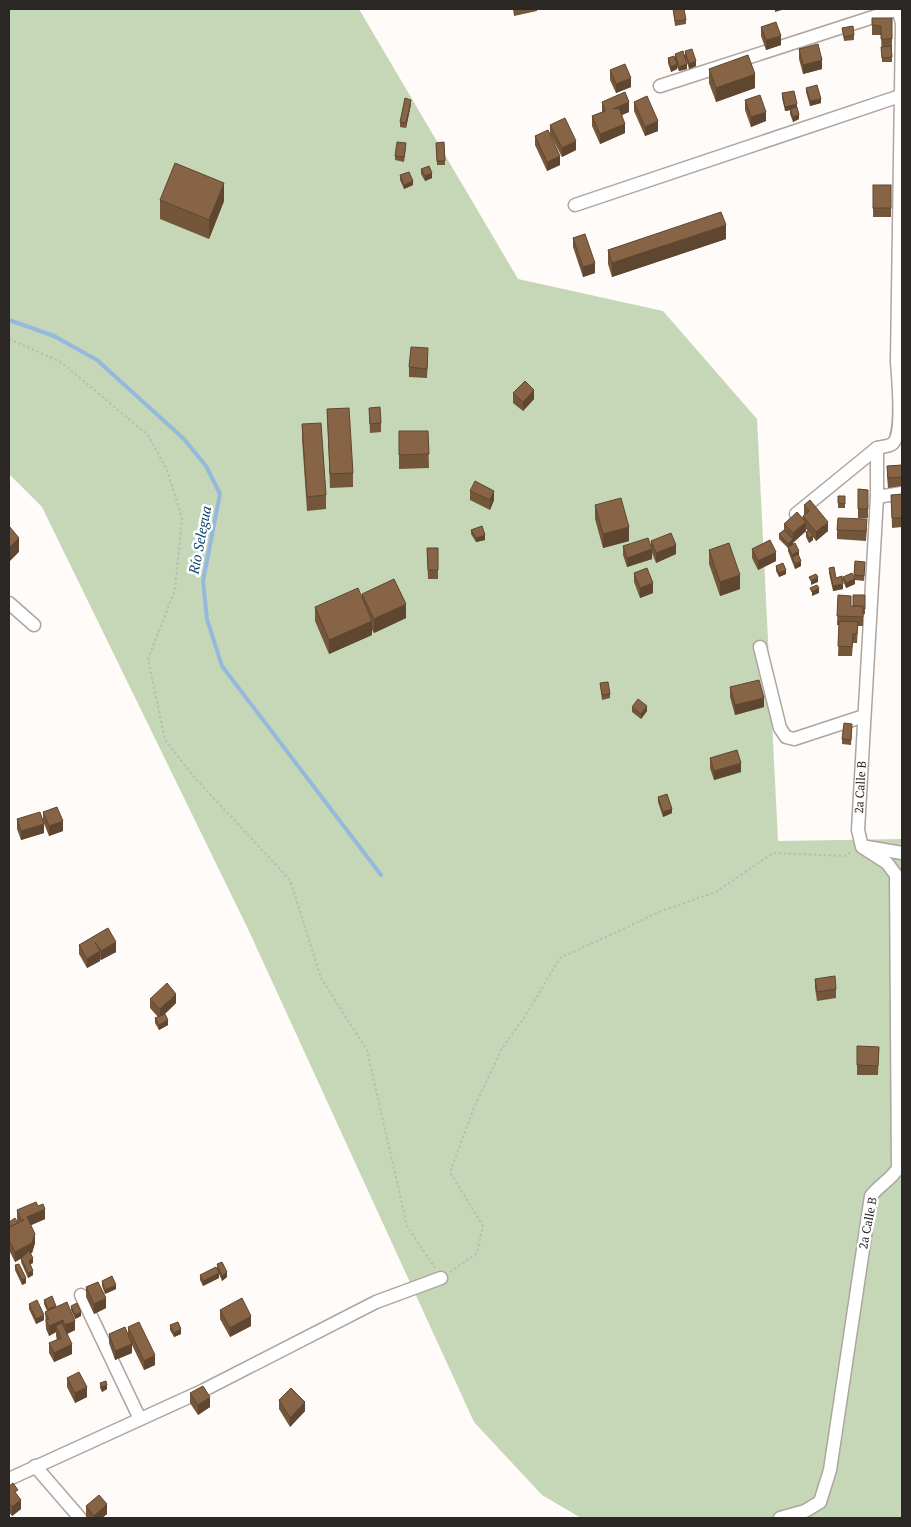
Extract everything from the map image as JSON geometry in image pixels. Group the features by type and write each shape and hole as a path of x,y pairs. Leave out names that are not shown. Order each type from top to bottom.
{"street":[{"path":"660,86 898,9 902,23 897,362 901,407 896,440 892,444 877,448 796,514"},
{"path":"575,205 900,96"},
{"name":"2a Calle B","path":"780,1518 805,1511 820,1502 830,1470 871,1196 877,1187 893,1177 898,1168 896,875 887,863 862,847 858,830 877,497 877,448"},
{"path":"877,497 902,493"},
{"path":"9,603 34,625"},
{"path":"760,648 780,728 786,737 794,739 864,716"},
{"path":"862,847 902,853"},
{"path":"9,1479 232,1376 376,1302 441,1278"},
{"path":"81,1294 140,1419"},
{"path":"35,1466 80,1518"}],"path":[{"path":"9,339 61,362 148,436 167,470 182,518 175,590 148,659 165,740 196,778 290,880 321,978 367,1050 407,1226 441,1278 477,1254 483,1226 450,1172 473,1110 502,1048 524,1018 560,958 664,910 716,892 773,853 844,856 862,847"}],"green space":[{"path":"9,9 359,9 518,279 663,311 757,419 778,841 902,839 902,1518 581,1518 542,1495 474,1422 249,931 42,507 9,474"}],"building":[{"path":"673,9 684,9 686,20 675,21"},
{"path":"872,18 892,18 892,39 881,39 881,26 872,25"},
{"path":"776,22 781,36 766,40 761,27"},
{"path":"853,26 854,35 844,37 842,28"},
{"path":"818,44 822,60 803,65 799,49"},
{"path":"891,46 892,57 882,58 881,47"},
{"path":"692,49 696,61 689,64 685,51"},
{"path":"683,51 687,64 679,67 675,54"},
{"path":"748,55 755,74 716,88 709,69"},
{"path":"674,56 677,64 671,67 668,58"},
{"path":"625,64 631,78 616,84 610,70"},
{"path":"817,85 821,99 810,101 806,88"},
{"path":"794,91 797,104 785,107 782,93"},
{"path":"625,92 629,102 613,109 619,108 625,124 600,134 592,116 605,111 602,102"},
{"path":"760,95 766,112 751,117 745,100"},
{"path":"647,96 658,121 645,127 634,102"},
{"path":"405,98 411,100 406,123 400,122"},
{"path":"797,107 799,115 793,117 790,109"},
{"path":"565,118 576,141 562,148 550,125"},
{"path":"548,130 560,156 547,162 535,136"},
{"path":"397,142 406,143 404,157 395,156"},
{"path":"444,142 445,161 437,161 436,143"},
{"path":"175,163 224,183 209,220 160,200"},
{"path":"429,166 432,173 425,176 421,169"},
{"path":"409,172 413,181 404,185 400,175"},
{"path":"873,185 891,185 891,208 873,208"},
{"path":"721,212 726,225 612,263 608,250"},
{"path":"585,234 595,263 583,267 573,238"},
{"path":"411,347 428,348 427,369 409,367"},
{"path":"525,381 534,390 523,402 513,393"},
{"path":"380,407 381,423 370,424 369,408"},
{"path":"349,408 353,473 330,474 327,409"},
{"path":"321,423 326,495 307,497 302,424"},
{"path":"399,431 428,431 429,454 399,455"},
{"path":"902,465 902,477 888,478 887,466"},
{"path":"475,481 494,491 490,500 470,491"},
{"path":"858,489 868,490 868,509 858,509"},
{"path":"902,494 902,518 892,518 891,495"},
{"path":"838,496 845,496 845,504 838,503"},
{"path":"621,498 629,527 603,534 595,505"},
{"path":"810,500 828,522 816,532 803,516 809,511 804,505"},
{"path":"797,512 806,522 793,533 784,524"},
{"path":"838,518 867,519 866,531 837,530"},
{"path":"9,526 19,538 9,548"},
{"path":"482,526 485,535 476,538 471,530"},
{"path":"784,530 793,539 788,544 779,534"},
{"path":"810,530 813,536 809,538 806,532"},
{"path":"671,533 676,545 656,553 651,541"},
{"path":"648,538 652,549 627,558 623,546"},
{"path":"770,540 776,552 758,561 752,549"},
{"path":"729,543 740,575 720,582 709,550"},
{"path":"795,543 799,551 792,555 788,547"},
{"path":"427,548 438,548 438,570 428,570"},
{"path":"798,554 801,561 795,564 792,557"},
{"path":"855,561 865,562 864,576 854,575"},
{"path":"783,563 786,570 779,573 776,566"},
{"path":"834,567 836,578 842,576 843,584 833,586 829,568"},
{"path":"647,568 653,583 640,588 634,573"},
{"path":"852,573 855,579 846,583 843,577"},
{"path":"816,574 818,577 811,581 809,577"},
{"path":"394,579 406,604 374,619 362,594"},
{"path":"817,585 819,588 812,592 810,588"},
{"path":"358,588 372,621 329,640 315,607"},
{"path":"838,595 851,596 851,606 863,606 863,617 837,616"},
{"path":"853,595 865,595 865,609 863,609 863,606 853,606"},
{"path":"839,621 858,622 857,634 853,634 852,647 838,646"},
{"path":"759,680 764,698 735,705 730,687"},
{"path":"608,682 610,694 602,695 600,683"},
{"path":"638,699 647,706 641,714 632,707"},
{"path":"844,723 852,724 851,740 842,739"},
{"path":"737,750 741,763 714,771 710,758"},
{"path":"667,794 672,809 663,812 658,797"},
{"path":"57,807 63,821 49,826 43,812"},
{"path":"40,812 44,824 21,831 17,819"},
{"path":"108,928 116,942 101,951 95,942 100,951 87,959 79,945"},
{"path":"835,976 836,989 817,992 815,979"},
{"path":"167,983 176,994 160,1009 150,999"},
{"path":"165,1014 168,1020 159,1025 155,1018"},
{"path":"857,1046 879,1047 878,1066 857,1065"},
{"path":"36,1202 38,1206 43,1204 45,1209 27,1217 35,1234 32,1243 15,1252 9,1241 9,1227 24,1220 21,1220 17,1210"},
{"path":"15,1218 18,1223 9,1227 9,1222"},
{"path":"29,1251 33,1258 29,1261 33,1271 28,1273 21,1258"},
{"path":"222,1262 227,1272 222,1276 217,1264"},
{"path":"19,1264 26,1278 22,1280 15,1265"},
{"path":"216,1267 219,1273 203,1281 200,1275"},
{"path":"112,1276 116,1285 105,1290 102,1281"},
{"path":"98,1282 106,1298 94,1304 86,1287"},
{"path":"52,1296 56,1306 48,1309 44,1300"},
{"path":"242,1298 251,1316 230,1328 220,1310"},
{"path":"37,1300 44,1315 36,1319 29,1304"},
{"path":"67,1302 75,1321 65,1325 63,1320 49,1326 46,1320 49,1319 45,1312"},
{"path":"77,1303 81,1312 75,1315 71,1306"},
{"path":"139,1322 155,1355 144,1361 128,1327"},
{"path":"178,1322 181,1329 174,1333 170,1325"},
{"path":"62,1323 72,1344 54,1353 49,1343 61,1338 56,1326"},
{"path":"125,1327 132,1344 115,1351 109,1334"},
{"path":"79,1372 87,1387 75,1393 67,1378"},
{"path":"106,1381 107,1385 102,1387 100,1383"},
{"path":"203,1386 210,1397 198,1405 190,1393"},
{"path":"291,1388 305,1402 290,1418 279,1400"},
{"path":"13,1483 18,1490 15,1492 21,1500 12,1507 9,1502 9,1486"},
{"path":"99,1495 107,1504 94,1516 86,1506"}],"waterway":[{"name":"Río Selegua","path":"9,320 54,336 97,360 184,439 206,466 220,494 203,581 207,619 222,666 381,875"}]}
